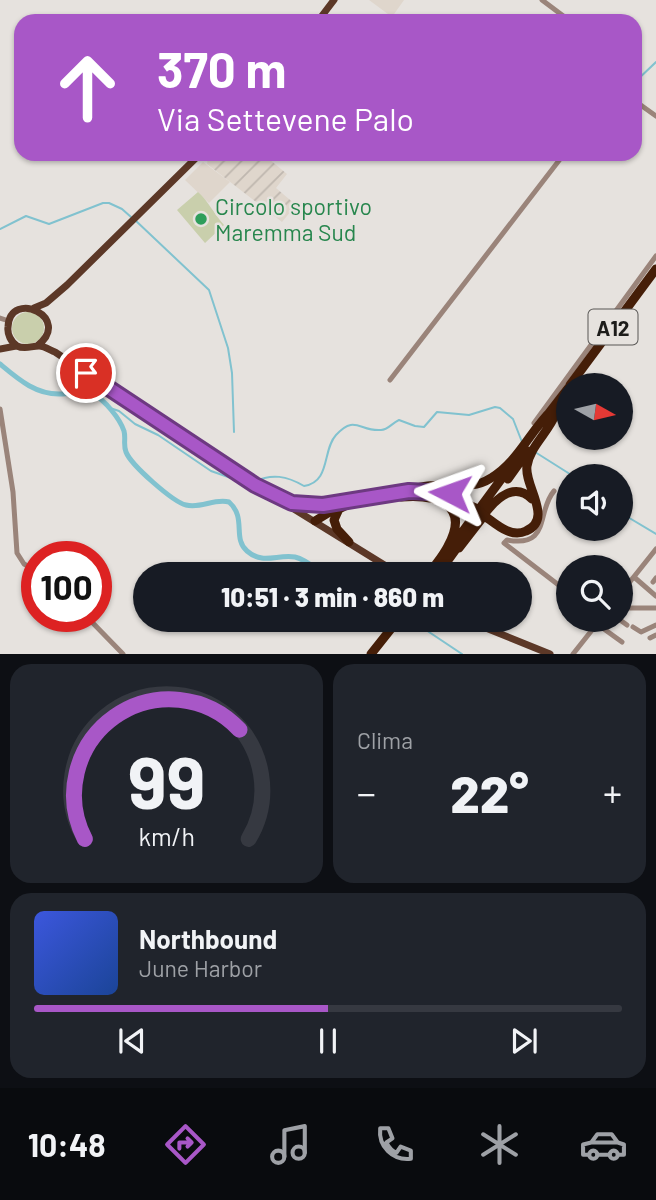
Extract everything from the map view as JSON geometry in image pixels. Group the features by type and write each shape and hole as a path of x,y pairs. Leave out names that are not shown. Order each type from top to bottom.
{"highway":[{"name":"A12","path":"579,373 656,269"},
{"name":"A12","path":"586,373 656,278"},
{"path":"444,562 554,411"},
{"path":"315,521 343,506 433,486 467,487 483,483 504,469 528,447"},
{"path":"278,498 295,504 323,505 406,494 445,492 461,498 512,533 526,531 534,525 538,508 527,474 528,447"},
{"path":"514,491 528,495 536,509 532,524 519,531 506,529 482,513 500,498 514,491"},
{"path":"406,494 437,498 449,505 453,512 453,536 440,562"},
{"path":"315,521 316,510 323,505"},
{"path":"343,506 335,513 334,523 349,541"},
{"path":"371,654 388,632"},
{"path":"378,654 395,632"}],"main road":[{"path":"323,14 334,0"},
{"path":"0,350 10,346 37,346 47,336 45,317 48,305 58,292 193,161"},
{"path":"0,350 8,334 9,321 16,311 33,308 58,292"},
{"path":"33,308 45,317"},
{"path":"8,334 19,347"},
{"path":"47,336 55,352"},
{"path":"37,346 55,352 252,483 381,562"},
{"path":"499,632 550,654"}],"street":[{"path":"542,0 561,14"},
{"path":"390,380 559,161"},
{"path":"534,422 656,256"},
{"path":"0,318 9,321"},
{"path":"0,409 13,492 18,553 21,558"},
{"path":"554,491 547,501 539,531 526,541 507,540 504,543 556,583"},
{"path":"656,549 634,577 656,596"},
{"path":"633,608 656,608"},
{"path":"633,628 641,632 656,625"},
{"path":"101,632 122,654"},
{"path":"573,654 591,632"},
{"path":"610,632 622,642"}],"shaded area":[{"path":"369,0 404,0 394,14 388,14"},
{"path":"208,161 271,161 287,174 276,188 296,205 282,222 207,164"},
{"path":"203,162 230,182 209,203 185,180"}],"green space":[{"name":"Circolo sportivo Maremma Sud","path":"198,192 224,225 205,243 177,210"},
{"path":"28,312 40,316 44,328 40,340 28,344 16,340 12,328 16,316"}],"waterway":[{"path":"642,75 656,62"},
{"path":"0,229 26,216 49,224 103,203 122,209 131,217"},
{"path":"135,220 209,290 228,348 232,373 234,432"},
{"path":"0,364 28,385 43,392 86,392 98,397 112,410 122,426 129,458 163,490 186,505 229,502 237,515 240,540 247,551 264,558 288,556 306,562"},
{"path":"110,408 158,435 211,471 231,478 243,486 249,485"},
{"path":"253,482 273,477 292,480 304,486 313,483 322,472 332,441 348,426 381,430 399,420 424,427 437,412 469,415 500,408 513,419 522,442"},
{"path":"535,452 556,465"},
{"path":"633,520 656,534"},
{"path":"429,632 462,654"}],"place":[{"name":"Circolo sportivo Maremma Sud","path":"201,219"}],"route":[{"path":"86,373 255,485 292,503 323,505 409,491 450,493"}]}
